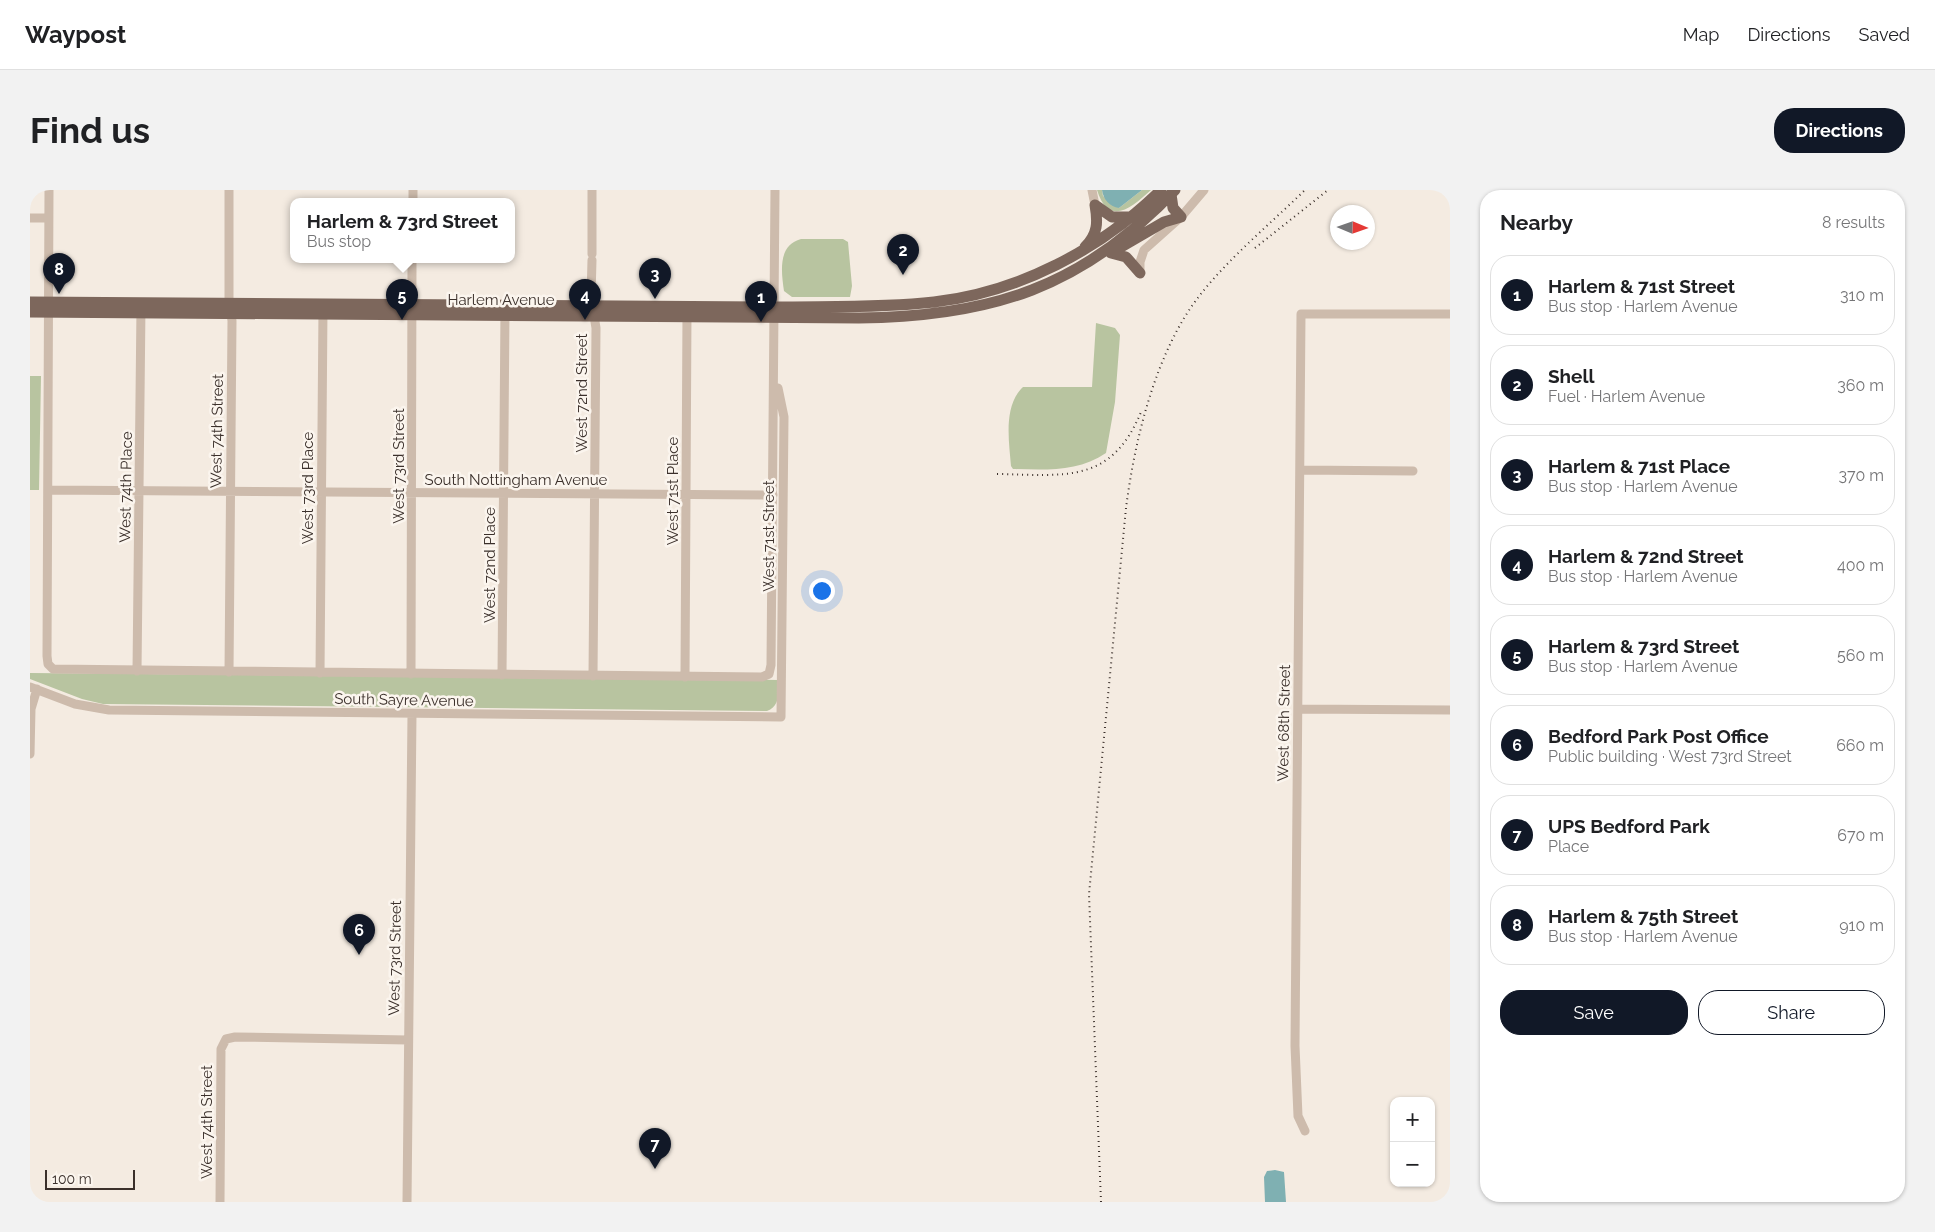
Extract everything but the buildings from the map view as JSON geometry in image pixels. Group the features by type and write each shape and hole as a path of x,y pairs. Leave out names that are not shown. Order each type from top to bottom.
{"main road":[{"name":"Harlem Avenue","path":"775,311 892,318 953,312 995,303 1020,295 1067,274 1094,259 1139,226 1169,191"},
{"name":"Harlem Avenue","path":"30,302 48,307 687,311 775,311 892,306 950,300 1013,283 1100,241 1169,191"},
{"path":"1094,259 1111,253 1164,222 1181,217 1173,208 1169,191"},
{"path":"1095,205 1112,217 1132,217"},
{"path":"1078,253 1095,233 1097,222 1095,205"},
{"path":"1111,253 1126,257 1140,274"},
{"name":"Harlem Avenue","path":"30,312 48,307"}],"street":[{"path":"48,490 49,190"},
{"name":"West 74th Street","path":"229,190 229,672"},
{"name":"West 72nd Street","path":"592,190 596,494 593,676"},
{"name":"West 71st Street","path":"769,674 771,665 775,311 774,190"},
{"path":"1092,190 1095,205"},
{"path":"1140,274 1140,262 1144,250 1181,217 1204,190"},
{"path":"30,218 48,218"},
{"name":"West 73rd Street","path":"412,263 414,309 412,674"},
{"name":"West 74th Place","path":"138,671 141,308"},
{"name":"West 73rd Place","path":"320,673 323,309"},
{"name":"West 72nd Place","path":"502,675 505,493 505,310"},
{"name":"West 71st Place","path":"685,677 687,311"},
{"name":"West 68th Street","path":"1304,1131 1298,1116 1295,1046 1301,314 1450,314"},
{"name":"West 71st Street","path":"774,355 784,417 781,718"},
{"path":"1300,470 1413,471"},
{"name":"South Nottingham Avenue","path":"48,490 773,495"},
{"name":"South Sayre Avenue","path":"48,490 47,656 49,666 59,671 685,677 762,677 769,674"},
{"path":"30,754 33,688"},
{"name":"South Sayre Avenue","path":"33,688 87,707 110,710 781,718"},
{"path":"1298,709 1450,710"},
{"name":"West 73rd Street","path":"408,1202 412,714"},
{"name":"West 74th Street","path":"220,1202 223,1042 229,1037 408,1040"}],"green space":[{"path":"1097,190 1102,190 1103,196 1119,208 1142,190 1151,190 1129,207 1121,211 1114,211 1102,202"},
{"path":"801,239 843,239 848,242 852,286 850,297 792,297 784,291 782,267 785,253 788,247"},
{"path":"1096,323 1115,328 1120,335 1115,402 1106,453 1084,464 1073,467 1013,469 1009,446 1009,424 1012,404 1017,395 1023,387 1092,387"},
{"path":"30,376 41,376 39,490 30,490"},
{"path":"30,673 778,680 778,694 775,706 767,711 103,704 82,699 30,679"}],"water":[{"path":"1102,190 1142,190 1119,208 1108,202"},
{"path":"1267,1171 1284,1172 1286,1202 1265,1202 1264,1177"}],"railway":[{"path":"1101,1202 1089,894 1126,508 1135,453 1150,396 1171,342 1185,317 1200,295 1224,267 1305,190"},
{"path":"1255,248 1328,190"},
{"path":"997,474 1064,474 1083,471 1100,464 1115,453 1129,436 1141,412"}],"place":[{"name":"Shell","path":"903,275"},
{"name":"Harlem & 75th Street","path":"59,294"},
{"name":"Harlem & 71st Place","path":"655,299"},
{"name":"Harlem & 73rd Street","path":"402,320"},
{"name":"Harlem & 72nd Street","path":"585,320"},
{"name":"Harlem & 71st Street","path":"761,322"},
{"name":"Bedford Park Post Office","path":"359,955"},
{"name":"UPS Bedford Park","path":"655,1169"}]}
